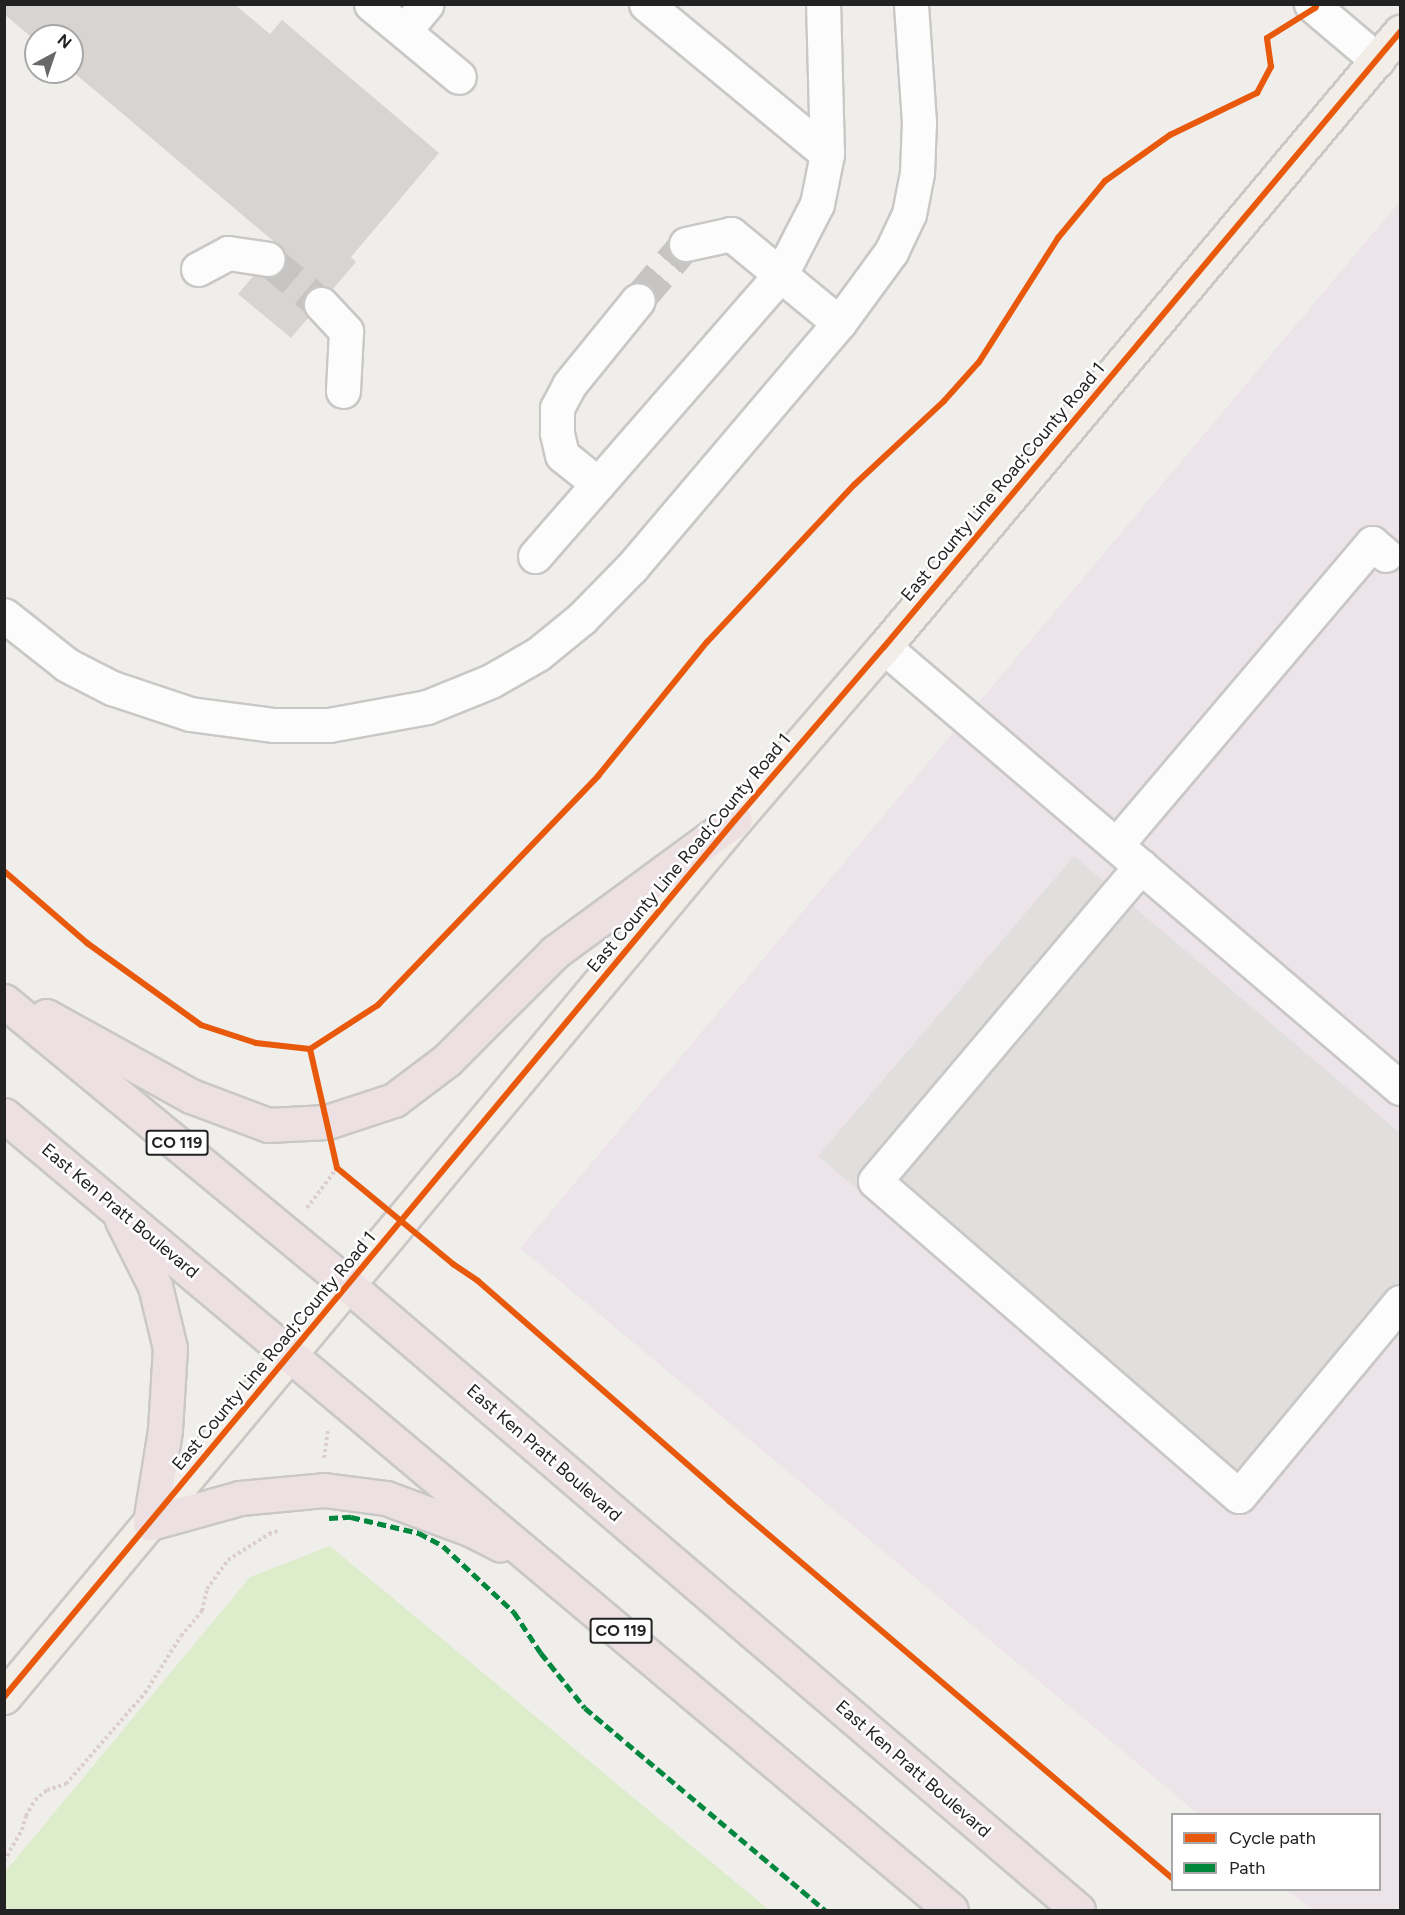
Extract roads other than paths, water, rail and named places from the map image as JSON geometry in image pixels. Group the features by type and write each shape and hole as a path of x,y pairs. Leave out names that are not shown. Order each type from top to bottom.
{"highway":[{"path":"4,993 191,1096 268,1125 327,1122 394,1100 447,1059 555,952 735,820"},
{"name":"East Ken Pratt Boulevard","path":"4,1001 348,1285 1078,1911"},
{"name":"East Ken Pratt Boulevard","path":"4,1115 291,1353 951,1911"},
{"path":"116,1208 155,1286 170,1348 165,1430 150,1523 240,1498 324,1490 386,1498 470,1529 544,1566"}],"main road":[{"name":"East County Line Road;County Road 1","path":"4,1697 735,820 884,647 1401,32"}],"street":[{"path":"371,4 459,77"},
{"path":"404,31 427,4"},
{"path":"646,4 827,154"},
{"path":"535,556 781,274 818,204 827,154 823,4"},
{"path":"4,615 43,648 81,674 147,701 190,714 267,724 329,725 427,707 470,691 512,670 544,649 582,618 632,567 839,323 891,252 913,201 920,122 911,4"},
{"path":"1311,4 1377,60"},
{"path":"686,244 731,234 839,323"},
{"path":"198,269 228,253 268,259"},
{"path":"598,484 562,455 557,433 557,408 569,385 638,300"},
{"path":"321,304 346,331 343,391"},
{"path":"1386,555 1372,543 875,1181 1239,1496 1401,1302"},
{"path":"884,647 1401,1088"}],"tunnel":[{"path":"638,300 686,244"},
{"path":"268,259 321,304"}]}
